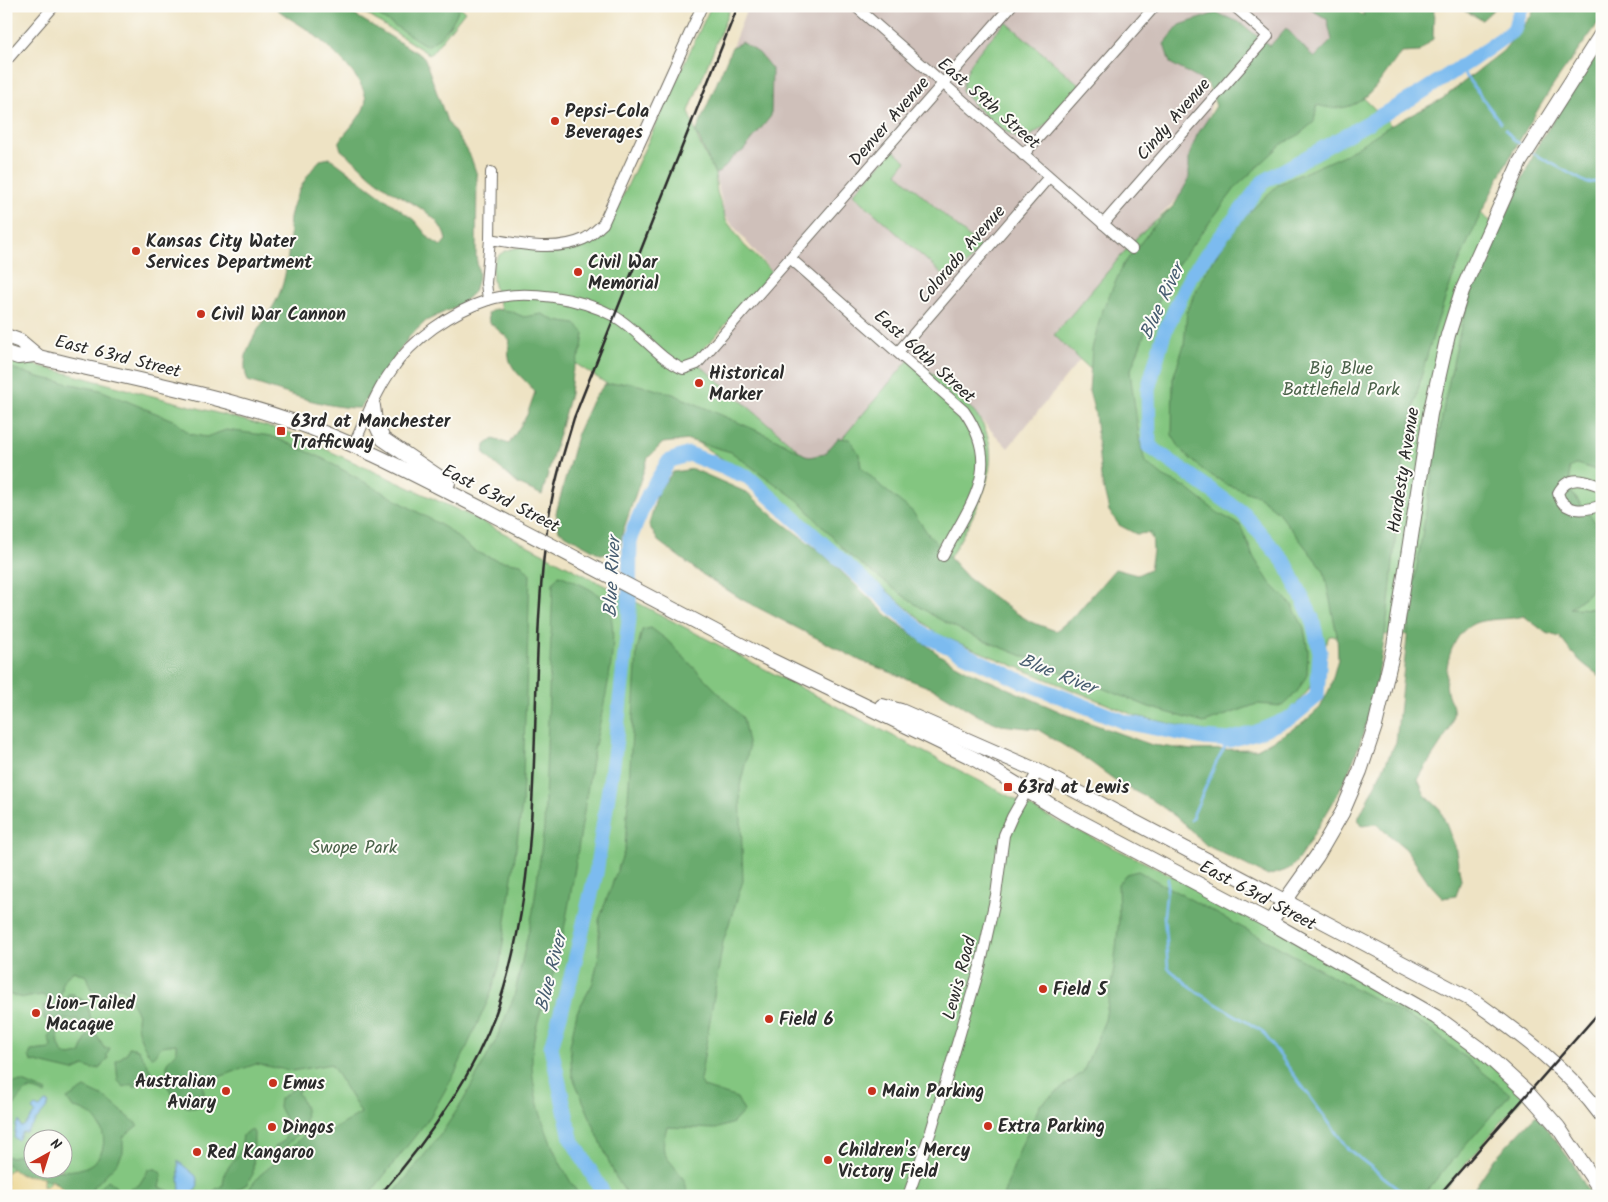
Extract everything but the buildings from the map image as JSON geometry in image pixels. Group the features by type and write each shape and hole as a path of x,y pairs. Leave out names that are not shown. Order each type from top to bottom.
{"main road":[{"name":"Hardesty Avenue","path":"1270,922 1317,856 1342,813 1360,771 1375,726 1394,646 1430,414 1448,335 1462,291 1520,162 1602,33"},
{"name":"East 63rd Street","path":"6,336 20,341 34,355"},
{"name":"East 63rd Street","path":"6,353 18,357 34,355 283,418 353,446 484,510 758,654 940,740 1064,813 1270,922 1436,1017 1481,1050 1527,1092 1558,1127 1602,1192"},
{"path":"373,406 375,422 383,439 484,510"},
{"name":"East 63rd Street","path":"846,696 901,711 1038,771 1285,900 1474,1002 1516,1031 1553,1062 1587,1096 1602,1116"}],"street":[{"path":"490,239 521,244 557,245 584,239 603,224 702,6"},
{"name":"East 59th Street","path":"855,6 1132,249"},
{"path":"865,15 872,6"},
{"name":"Denver Avenue","path":"488,300 531,295 556,298 585,305 614,316 636,331 674,366 689,369 697,364 1012,6"},
{"path":"1023,155 1155,6"},
{"name":"Cindy Avenue","path":"1103,224 1268,36 1234,6"},
{"path":"6,60 49,8"},
{"path":"353,446 390,372 414,344 438,326 488,300 486,283 490,239 491,172"},
{"name":"Colorado Avenue","path":"898,352 1048,177"},
{"name":"East 60th Street","path":"790,258 964,411 976,427 982,445 984,460 980,484 943,556"},
{"path":"1602,487 1578,479 1566,482 1558,493 1562,502 1571,508 1583,510 1602,505"},
{"name":"Lewis Road","path":"908,1196 932,1132 981,963 996,895 1004,835 1038,771"}],"shaded area":[{"path":"748,6 1305,6 1327,19 1332,40 1314,58 1286,28 1270,46 1239,22 1216,13 1194,21 1165,47 1203,81 1212,100 1193,183 1125,251 1080,360 1008,448 975,414 818,467 697,364 772,272 725,216 715,174 734,156 743,151 742,42 732,47"}],"green space":[{"path":"274,6 340,6 424,57 447,121 470,155 477,175 476,256 479,274 474,292 461,304 426,321 409,337 360,408 319,403 248,381 245,369 249,347 273,307 285,276 290,237 290,217 301,187 320,160 330,158 414,220 430,239 441,246 446,240 442,230 429,214 391,191 341,150 339,143 360,115 365,105 362,87 347,66 328,46"},
{"path":"354,6 459,6 465,11 430,55"},
{"path":"363,6 459,6 455,18 447,29 427,46"},
{"name":"Big Blue Battlefield Park","path":"711,6 731,6 689,111 698,140 715,174 717,192 726,220 744,245 772,272 694,360 818,467 912,356 969,406 983,425 989,443 990,462 987,481 971,519 942,571 1056,661 1174,565 1109,486 1125,402 1054,335 1137,237 1309,91 1336,71 1485,217 1505,232 1420,634 1329,636 1308,691 1271,731 1241,739 1136,716 937,634 886,590 721,458 504,317 494,287 493,267 496,258 503,252 515,248 591,241 602,233 612,219"},
{"path":"1305,6 1350,6 1364,16 1361,6 1434,6 1433,39 1419,52 1401,53 1376,86 1357,103 1346,107 1333,108 1317,105 1314,122 1297,136 1282,144 1237,186 1175,268 1153,312 1130,372 1139,437 1145,462 1164,477 1185,487 1218,513 1240,525 1254,558 1270,583 1292,605 1304,628 1308,651 1307,675 1297,692 1282,706 1257,704 1204,723 1149,707 973,636 937,618 909,600 849,555 799,501 731,452 689,440 663,443 648,458 623,531 618,554 600,554 559,531 556,513 578,432 592,401 604,385 627,382 673,394 774,438 809,457 825,454 838,438 850,439 859,454 861,467 884,489 912,511 929,535 968,578 1031,622 1056,631 1075,615 1115,569 1137,575 1150,569 1153,551 1152,533 1136,534 1119,525 1109,511 1101,478 1095,413 1089,391 1092,349 1101,314 1123,265 1153,227 1175,204 1189,179 1189,156 1197,135 1216,106 1208,84 1170,63 1164,44 1180,25 1216,13 1239,22 1270,46 1286,28 1314,58 1332,40 1327,19"},
{"path":"1461,6 1497,6 1482,20 1464,10"},
{"path":"1534,6 1602,6 1599,22 1562,72 1510,157 1468,241 1445,299 1424,365 1408,439 1402,476 1388,612 1373,700 1360,743 1342,785 1306,848 1290,868 1268,876 1206,845 1179,819 1157,803 1119,783 1089,761 1037,729 1001,725 979,716 936,690 861,661 743,600 702,574 658,541 649,525 658,491 673,472 693,469 748,493 775,517 822,553 887,615 941,656 970,672 1068,715 1152,745 1192,750 1257,749 1303,723 1320,708 1330,688 1338,659 1337,635 1324,571 1278,512 1258,496 1228,485 1204,471 1181,450 1172,435 1173,378 1184,345 1187,311 1205,273 1225,242 1244,217 1279,184 1346,154 1388,127 1442,99 1503,51 1532,15"},
{"path":"1006,22 1080,85 1047,123 1031,136 1022,140 1005,131 989,119 962,91 967,71 972,62"},
{"path":"742,42 759,53 772,69 771,116 743,151 734,156 720,172 715,174 696,132 732,47"},
{"path":"1602,47 1602,472 1577,464 1569,468 1571,492 1596,523 1598,579 1588,594 1570,608 1602,609 1602,677 1578,659 1560,637 1546,633 1524,616 1478,622 1469,626 1456,641 1451,650 1446,671 1447,691 1453,707 1452,720 1447,734 1418,780 1425,795 1440,809 1455,846 1461,880 1456,896 1443,898 1429,883 1406,849 1376,824 1362,826 1358,819 1396,742 1411,601 1445,400 1460,331 1474,283 1540,141"},
{"path":"893,150 906,161 897,173 981,248 951,282 853,194"},
{"path":"495,309 510,311 524,317 542,314 556,321 575,324 584,333 582,348 572,373 570,394 542,495 518,484 484,454 485,445 493,439 509,444 527,415 535,392 514,369 511,363 508,349 510,340 489,322 488,313"},
{"name":"Swope Park","path":"6,357 288,432 471,516 1045,815 1270,922 1436,1017 1527,1092 1439,1196 6,1196"},
{"path":"6,366 38,377 100,390 175,421 190,434 206,437 226,430 271,436 320,457 446,528 474,551 497,560 521,564 530,574 522,805 500,964 490,996 456,1071 430,1117 368,1196 243,1196 260,1175 280,1159 304,1135 334,1129 361,1113 331,1064 292,1071 256,1064 202,1083 204,1093 199,1106 187,1107 178,1100 162,1081 167,1076 167,1062 176,1053 176,1044 162,1046 152,1058 145,1048 138,1031 138,1014 129,996 123,989 113,987 102,997 91,989 86,976 74,971 63,980 61,999 52,1000 42,995 24,998 6,994"},
{"path":"1577,464 1602,472 1602,609 1569,608 1588,594 1596,559 1597,541 1595,523 1571,492 1569,468"},
{"path":"559,575 585,587 604,599 612,618 613,637 612,658 592,760 565,926 557,962 536,1028 532,1055 532,1073 539,1110 561,1165 580,1196 392,1196 441,1134 463,1101 495,1042 514,997 533,911 544,828 553,583"},
{"path":"651,628 667,640 743,718 749,748 740,786 743,881 723,942 700,1080 704,1087 737,1098 744,1111 733,1123 716,1129 667,1127 664,1137 664,1150 668,1159 683,1179 688,1196 628,1196 615,1176 572,1075 570,1046 577,1012 593,983 599,955 599,920 625,849 637,650 642,630"},
{"path":"1138,871 1430,1029 1510,1094 1422,1196 1003,1196 1021,1146 1040,1105 1083,1072 1105,1020 1114,968 1119,918 1118,884 1126,874"},
{"path":"68,994 74,994 74,997 79,997 87,1003 93,1027 86,1027 76,1019 50,1021 44,1019 43,1006 63,1004"},
{"path":"54,1028 57,1029 59,1045 63,1054 70,1056 80,1054 87,1036 96,1034 104,1048 110,1048 107,1055 108,1059 99,1068 92,1069 84,1066 73,1071 31,1061 29,1056 31,1051 50,1049 51,1045 48,1038"},
{"path":"129,1047 138,1049 152,1073 151,1078 134,1087 132,1084 124,1087 118,1081 116,1061 126,1054"},
{"path":"23,1082 47,1092 45,1095 37,1091 25,1091 6,1113 6,1083"},
{"path":"297,1086 300,1090 297,1092 303,1103 305,1119 299,1132 278,1154 274,1147 284,1141 289,1126 279,1107 280,1099"},
{"path":"85,1088 106,1098 138,1125 123,1137 123,1152 118,1162 84,1196 58,1196 60,1187 56,1182 47,1180 72,1180 72,1170 78,1170 93,1162 100,1155 103,1145 103,1135 100,1126 94,1118 85,1111 73,1108 67,1099"},
{"path":"1536,1115 1572,1162 1591,1196 1469,1196 1495,1158"},
{"path":"252,1130 254,1133 253,1174 247,1184 227,1196 192,1196 196,1191 200,1194 213,1191 223,1185 225,1172 241,1150 243,1135"},
{"path":"22,1154 22,1174 16,1173 6,1163 6,1156"},
{"path":"149,1169 156,1169 162,1174 159,1187 175,1193 180,1191 184,1196 115,1196 139,1185"},
{"path":"108,1180 115,1185 117,1191 107,1196 92,1196"}],"sand":[{"path":"12,1169 22,1175 22,1180 43,1180 43,1187 47,1186 51,1180 64,1190 58,1196 10,1196 6,1187 6,1173"}],"water":[{"path":"45,1102 49,1103 28,1130 22,1130 18,1140 14,1138 16,1125 19,1121 21,1127 24,1126 35,1113 32,1109 35,1106 40,1108"},
{"path":"178,1161 196,1176 198,1185 191,1196 184,1196 180,1191"}],"waterway":[{"name":"Blue River","path":"605,1196 571,1138 551,1047 571,977 596,873 614,756 629,619 630,538 649,493 669,461 689,454 748,477 926,636 1019,680 1125,722 1204,738 1229,740 1257,732 1292,717 1317,696 1320,652 1312,618 1286,564 1243,513 1149,446 1148,389 1164,333 1191,275 1263,182 1419,94 1473,59 1514,30 1522,6"},
{"path":"1460,68 1501,123"},
{"path":"1505,129 1514,140 1525,147"},
{"path":"1531,152 1587,183 1602,181"},
{"path":"1191,820 1216,763 1229,740"},
{"path":"1168,879 1164,915 1168,968 1198,993 1262,1031 1348,1149 1408,1196"}],"railway":[{"path":"379,1196 415,1152 448,1106 477,1056 499,1004 515,945 525,886 531,826 541,582 548,522 556,482 574,418 738,6"},
{"path":"1438,1196 1602,1009"}],"place":[{"name":"Pepsi-Cola Beverages","path":"555,121"},
{"name":"Kansas City Water Services Department","path":"136,251"},
{"name":"Civil War Memorial","path":"578,272"},
{"name":"Civil War Cannon","path":"201,314"},
{"name":"Historical Marker","path":"699,383"},
{"name":"63rd at Manchester Trafficway","path":"281,431"},
{"name":"63rd at Lewis","path":"1008,787"},
{"name":"Field 5","path":"1043,989"},
{"name":"Lion-Tailed Macaque","path":"36,1013"},
{"name":"Field 6","path":"769,1019"},
{"name":"Emus","path":"273,1083"},
{"name":"Australian Aviary","path":"226,1091"},
{"name":"Main Parking","path":"872,1091"},
{"name":"Extra Parking","path":"988,1126"},
{"name":"Dingos","path":"272,1127"},
{"name":"Red Kangaroo","path":"197,1152"},
{"name":"Children's Mercy Victory Field","path":"828,1160"}]}
